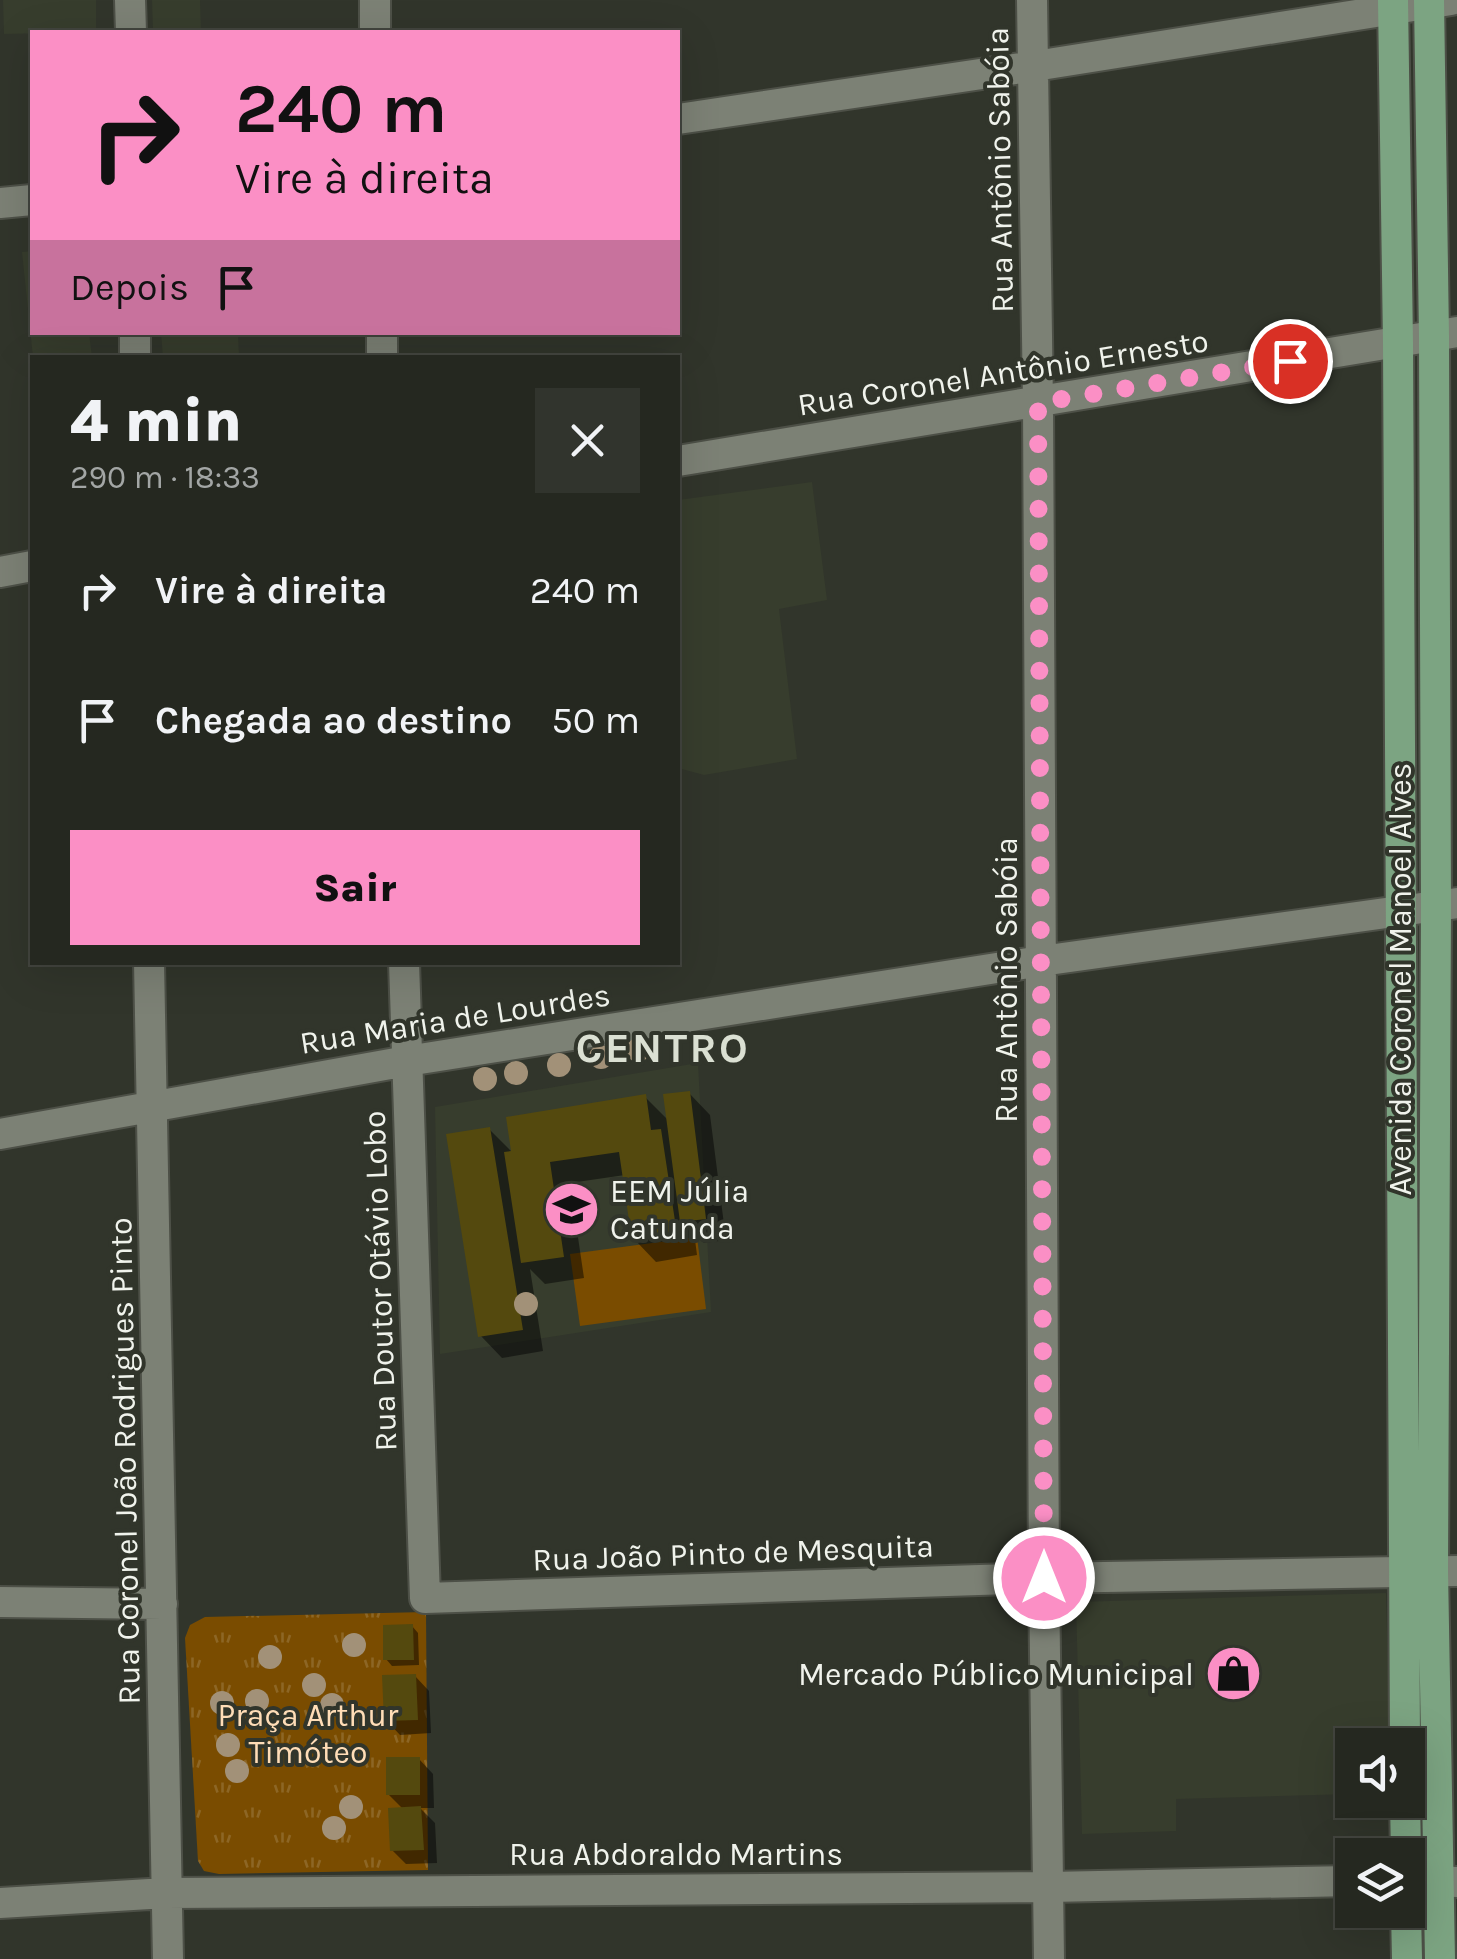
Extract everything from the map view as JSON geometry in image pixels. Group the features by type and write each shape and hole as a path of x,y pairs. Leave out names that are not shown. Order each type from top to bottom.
{"main road":[{"name":"Avenida Coronel Manoel Alves","path":"1408,1728 1432,1571 1446,904 1445,334 1436,1"},
{"name":"Avenida Coronel Manoel Alves","path":"1393,4 1400,912 1448,1882 1440,1959"},
{"path":"1406,1928 1407,1959"}],"street":[{"path":"130,0 131,30"},
{"path":"374,0 375,30"},
{"name":"Rua Antônio Sabóia","path":"1032,0 1049,1959"},
{"path":"680,119 1034,66 1393,4 1436,1"},
{"path":"0,204 30,200"},
{"name":"Rua Coronel Antônio Ernesto","path":"680,461 1445,334"},
{"path":"0,572 30,566"},
{"name":"Rua Maria de Lourdes","path":"0,1134 408,1060 1041,961 1446,904"},
{"name":"Rua Coronel João Rodrigues Pinto","path":"149,965 168,1959"},
{"name":"Rua Doutor Otávio Lobo","path":"404,965 425,1598"},
{"name":"Rua João Pinto de Mesquita","path":"425,1598 1044,1578 1432,1571"},
{"path":"0,1602 162,1604"},
{"name":"Rua Abdoraldo Martins","path":"0,1902 166,1893 1335,1881"}],"shaded area":[{"path":"3,0 96,0 96,30 4,34"},
{"path":"152,0 200,0 201,30 153,30"},
{"path":"30,251 30,328 22,252"},
{"path":"31,335 89,335 92,355 33,355"},
{"path":"161,335 238,335 239,355 163,355"},
{"path":"812,482 827,600 779,609 797,759 704,775 680,769 680,500"},
{"name":"EEM Júlia Catunda","path":"698,1063 711,1312 440,1354 435,1107"},
{"name":"Mercado Público Municipal","path":"1386,1593 1390,1728 1335,1728 1335,1794 1176,1799 1176,1831 1082,1834 1076,1602"}],"green space":[{"path":"697,1237 706,1309 580,1326 570,1254"},
{"name":"Praça Arthur Timóteo","path":"426,1612 428,1870 219,1874 204,1871 198,1861 185,1638 190,1625 205,1617"}],"building":[{"path":"690,1091 706,1219 680,1222 663,1094"},
{"path":"646,1094 651,1130 661,1129 677,1234 632,1241 619,1152 550,1162 564,1257 521,1263 504,1152 511,1151 506,1117"},
{"path":"490,1127 523,1330 478,1337 446,1134"},
{"path":"413,1624 414,1660 383,1660 383,1625"},
{"path":"416,1674 418,1720 384,1721 382,1675"},
{"path":"386,1757 420,1757 420,1795 386,1795"},
{"path":"421,1806 424,1850 390,1851 388,1808"}],"place":[{"name":"EEM Júlia Catunda","path":"571,1209"},
{"name":"Mercado Público Municipal","path":"1233,1674"}],"district":[{"name":"CENTRO","path":"663,1048"}],"route":[{"path":"1044,1578 1038,403 1290,361"}]}
